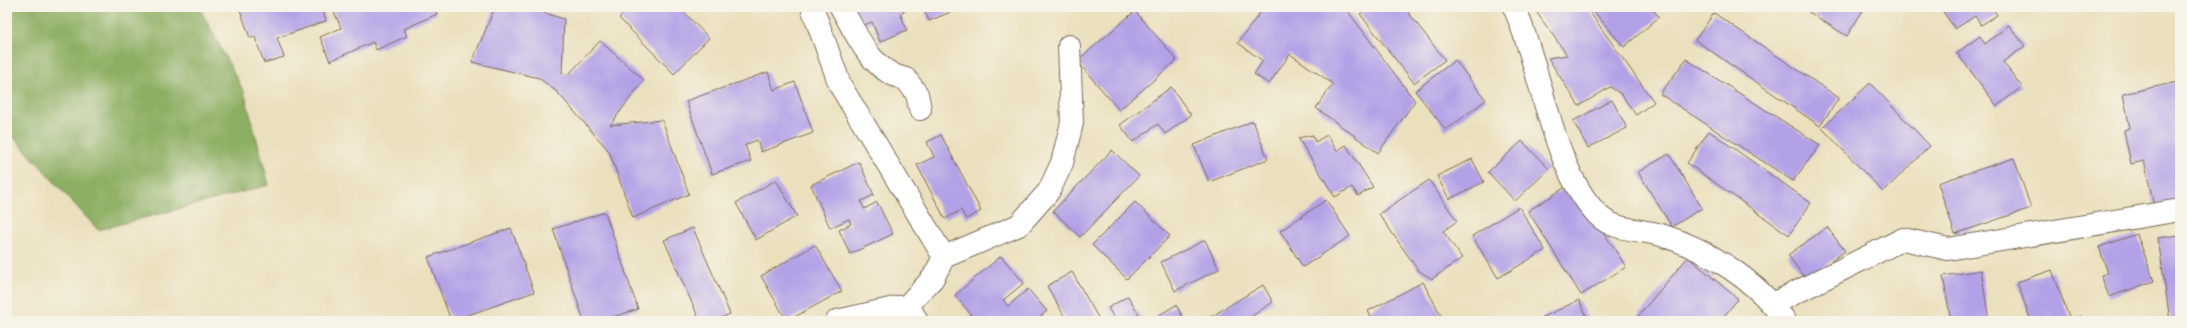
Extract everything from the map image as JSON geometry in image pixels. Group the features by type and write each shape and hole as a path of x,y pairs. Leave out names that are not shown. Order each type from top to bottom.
{"street":[{"path":"812,7 840,85 944,257"},
{"path":"841,7 868,53 880,68 895,77 906,79 917,94 920,109"},
{"path":"1514,7 1525,31 1564,157 1581,194 1599,217 1614,225 1661,235 1715,257 1779,312 1903,239 1948,250 2180,210"},
{"path":"837,321 912,313 944,257 1019,225 1049,192 1062,163 1072,123 1068,46"}],"green space":[{"path":"7,7 199,7 244,92 269,185 98,230 7,130"}],"building":[{"path":"239,7 322,7 326,21 277,38 284,57 264,63 255,37 250,38"},
{"path":"332,7 434,7 437,14 404,29 407,36 376,50 373,42 330,61 320,37 341,28"},
{"path":"495,7 525,7 564,19 562,73 569,74 600,41 644,80 610,125 662,120 689,194 633,218 609,151 557,92 539,78 472,62"},
{"path":"630,7 679,7 709,38 674,74 619,18"},
{"path":"850,7 913,7 900,13 907,30 880,42 872,22 859,27"},
{"path":"923,7 957,7 958,9 929,21"},
{"path":"1264,7 1344,7 1347,10 1415,101 1378,153 1316,108 1333,84 1290,54 1269,84 1254,74 1263,61 1238,43"},
{"path":"1369,7 1404,7 1445,60 1414,83 1360,14"},
{"path":"1546,7 1586,7 1654,102 1636,115 1621,94 1610,87 1579,106 1548,58 1567,55 1537,13"},
{"path":"1590,7 1651,7 1659,17 1624,47"},
{"path":"1801,7 1865,7 1847,36"},
{"path":"1946,7 1992,7 1997,15 1981,25 1975,16 1955,29 1942,10"},
{"path":"1135,11 1177,60 1119,110 1077,61"},
{"path":"1714,13 1839,98 1820,126 1695,40"},
{"path":"2009,25 2025,46 2003,62 2022,87 1997,106 1957,53 1980,36 1985,44"},
{"path":"1686,59 1820,145 1793,181 1660,94"},
{"path":"1455,60 1486,100 1446,130 1415,91"},
{"path":"768,72 774,90 795,82 813,133 761,152 757,140 745,145 751,161 712,174 686,101"},
{"path":"2177,82 2180,95 2180,201 2154,206 2144,161 2131,164 2124,130 2130,128 2123,94"},
{"path":"1870,83 1930,146 1883,192 1822,128"},
{"path":"1171,87 1191,115 1165,134 1158,124 1133,142 1120,125"},
{"path":"1612,100 1627,128 1588,148 1573,121"},
{"path":"1253,121 1268,159 1209,182 1194,145"},
{"path":"1709,131 1811,203 1789,235 1687,163"},
{"path":"941,135 981,211 966,219 961,210 945,219 917,165 934,157 927,142"},
{"path":"1313,135 1315,142 1327,135 1337,151 1346,145 1373,187 1358,196 1352,187 1335,197 1298,138"},
{"path":"1522,141 1549,169 1515,201 1488,172"},
{"path":"1112,150 1139,176 1080,237 1053,211"},
{"path":"1669,154 1702,208 1672,227 1638,172"},
{"path":"2014,158 2031,208 1955,234 1938,183"},
{"path":"1472,159 1484,182 1449,199 1437,176"},
{"path":"859,162 874,195 861,201 864,209 877,202 893,234 850,254 839,230 851,224 849,219 830,228 811,185"},
{"path":"776,180 797,216 756,240 736,203"},
{"path":"1429,180 1457,221 1443,231 1462,258 1432,279 1418,270 1379,214"},
{"path":"1572,183 1626,267 1581,295 1528,211"},
{"path":"1326,200 1350,236 1303,267 1280,231"},
{"path":"1135,202 1170,236 1127,279 1092,245"},
{"path":"1519,207 1545,250 1498,278 1472,236"},
{"path":"605,212 638,309 600,321 584,321 553,229"},
{"path":"1827,227 1845,251 1806,280 1788,255"},
{"path":"511,228 534,292 451,321 428,257"},
{"path":"693,228 730,314 714,321 700,321 664,240"},
{"path":"2137,234 2154,281 2109,297 2101,275 2108,273 2099,247"},
{"path":"2180,235 2180,321 2170,321 2158,238"},
{"path":"1205,240 1219,269 1175,291 1161,262"},
{"path":"815,245 842,291 787,321 761,276"},
{"path":"1001,256 1024,283 1003,300 1008,306 1028,289 1047,311 1035,321 976,321 955,295"},
{"path":"1688,257 1738,299 1720,321 1634,321"},
{"path":"1981,270 1989,321 1951,321 1943,276"},
{"path":"2052,270 2070,320 2081,316 2082,321 2031,321 2017,282"},
{"path":"1072,272 1100,321 1062,321 1066,319 1047,286"},
{"path":"1423,282 1444,321 1373,321 1368,311"},
{"path":"1263,285 1273,302 1246,321 1204,321"},
{"path":"1128,296 1143,321 1116,321 1108,308"},
{"path":"1579,300 1589,321 1543,321 1541,318"},
{"path":"1176,305 1185,321 1149,321"}]}
